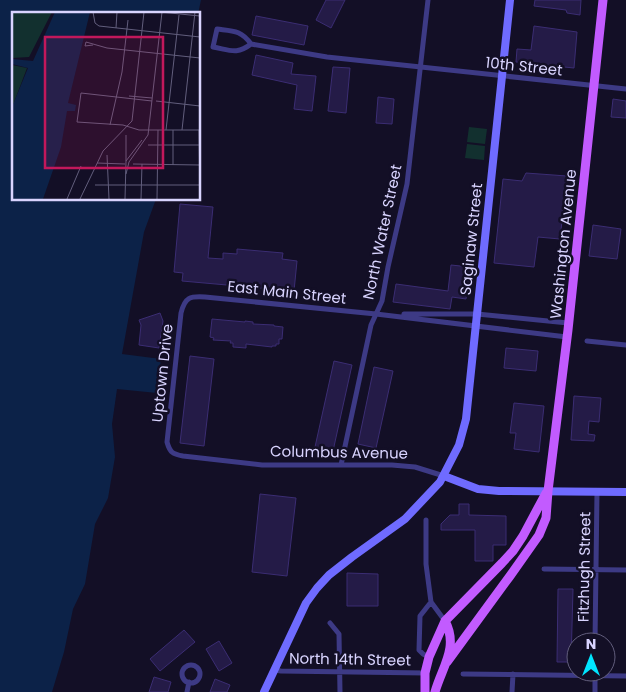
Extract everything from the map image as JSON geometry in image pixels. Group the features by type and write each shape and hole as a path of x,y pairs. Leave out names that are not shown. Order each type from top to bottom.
{"main road":[{"name":"Washington Avenue","path":"446,662 539,535 546,518 603,0"},
{"path":"425,692 425,673 429,657 444,621 513,551 548,491"},
{"path":"435,692 450,646 451,638 444,621"}],"street":[{"name":"North Water Street","path":"341,465 371,325 382,301 407,184 428,0"},
{"name":"Saginaw Street","path":"264,692 306,603 317,588 329,575 404,519 424,499 444,476 459,445 466,420 510,0"},
{"path":"217,28 238,32 246,37 251,44 243,50 236,52 213,47 217,28"},
{"name":"10th Street","path":"251,44 327,57 626,90"},
{"name":"East Main Street","path":"186,300 195,296 386,315 567,337"},
{"name":"Uptown Drive","path":"169,450 167,442 180,313 186,300"},
{"name":"East Main Street","path":"386,315 477,314 568,324"},
{"path":"587,341 626,345"},
{"name":"Columbus Avenue","path":"169,450 174,454 183,456 262,465 384,465 414,467 478,489 499,491 626,492"},
{"name":"Fitzhugh Street","path":"595,632 597,492"},
{"path":"426,520 426,564 432,602 444,621"},
{"path":"544,569 626,570"},
{"path":"429,657 422,654 419,650 419,625 420,616 432,602"},
{"path":"330,623 339,634 340,692"},
{"name":"North 14th Street","path":"274,670 425,673"},
{"path":"463,674 566,674"},
{"path":"512,692 513,674"},
{"path":"187,692 189,682"}],"green space":[{"path":"469,127 487,129 485,144 467,142"},
{"path":"467,144 485,146 484,160 465,158"}],"water":[{"path":"0,0 201,0 198,12 12,12 12,200 156,200 144,232 122,354 161,359 157,393 117,389 112,424 115,457 108,498 95,524 85,584 73,609 64,652 52,692 0,692"}],"building":[{"path":"326,0 345,0 331,28 316,20"},
{"path":"535,0 581,0 580,15 567,13 566,10 534,6"},
{"path":"256,16 308,26 304,45 252,35"},
{"path":"534,26 577,32 574,68 516,62 517,49 531,50"},
{"path":"256,55 293,63 291,74 316,76 312,111 294,109 297,85 252,75"},
{"path":"333,67 350,68 346,113 328,111"},
{"path":"378,97 394,99 392,124 376,123"},
{"path":"613,99 626,101 626,118 611,117"},
{"path":"526,173 567,176 560,239 538,237 534,267 494,263 503,179 522,181"},
{"path":"180,204 213,207 208,258 223,259 223,253 237,254 237,249 283,253 282,259 297,261 294,291 182,281 183,273 174,272"},
{"path":"593,225 621,229 617,259 589,256"},
{"path":"451,265 470,267 466,299 452,297 450,309 393,302 396,284 448,291"},
{"path":"160,313 163,321 159,348 139,345 141,325 139,320"},
{"path":"212,319 245,321 253,322 253,324 283,327 282,339 279,339 279,344 272,347 246,344 246,348 233,347 233,343 230,343 231,341 213,340 214,338 210,337"},
{"path":"506,348 538,351 536,371 504,368"},
{"path":"190,356 214,359 204,446 180,443"},
{"path":"334,361 352,365 333,451 315,447"},
{"path":"374,367 393,371 376,448 358,444"},
{"path":"574,396 601,398 599,422 589,421 588,434 595,435 594,441 571,440"},
{"path":"514,403 544,406 539,452 514,449 516,433 510,433"},
{"path":"260,494 296,498 287,576 252,572"},
{"path":"459,504 469,504 469,515 506,516 506,545 493,545 493,561 475,561 475,530 441,530 441,524 450,515 459,515"},
{"path":"347,573 378,574 378,606 347,606"},
{"path":"558,589 573,589 572,632 566,632 566,662 557,662"},
{"path":"184,630 195,642 160,671 150,659"},
{"path":"219,641 232,663 219,671 206,649"},
{"path":"154,677 171,682 168,692 149,692"},
{"path":"215,679 230,685 227,692 210,692"}]}
